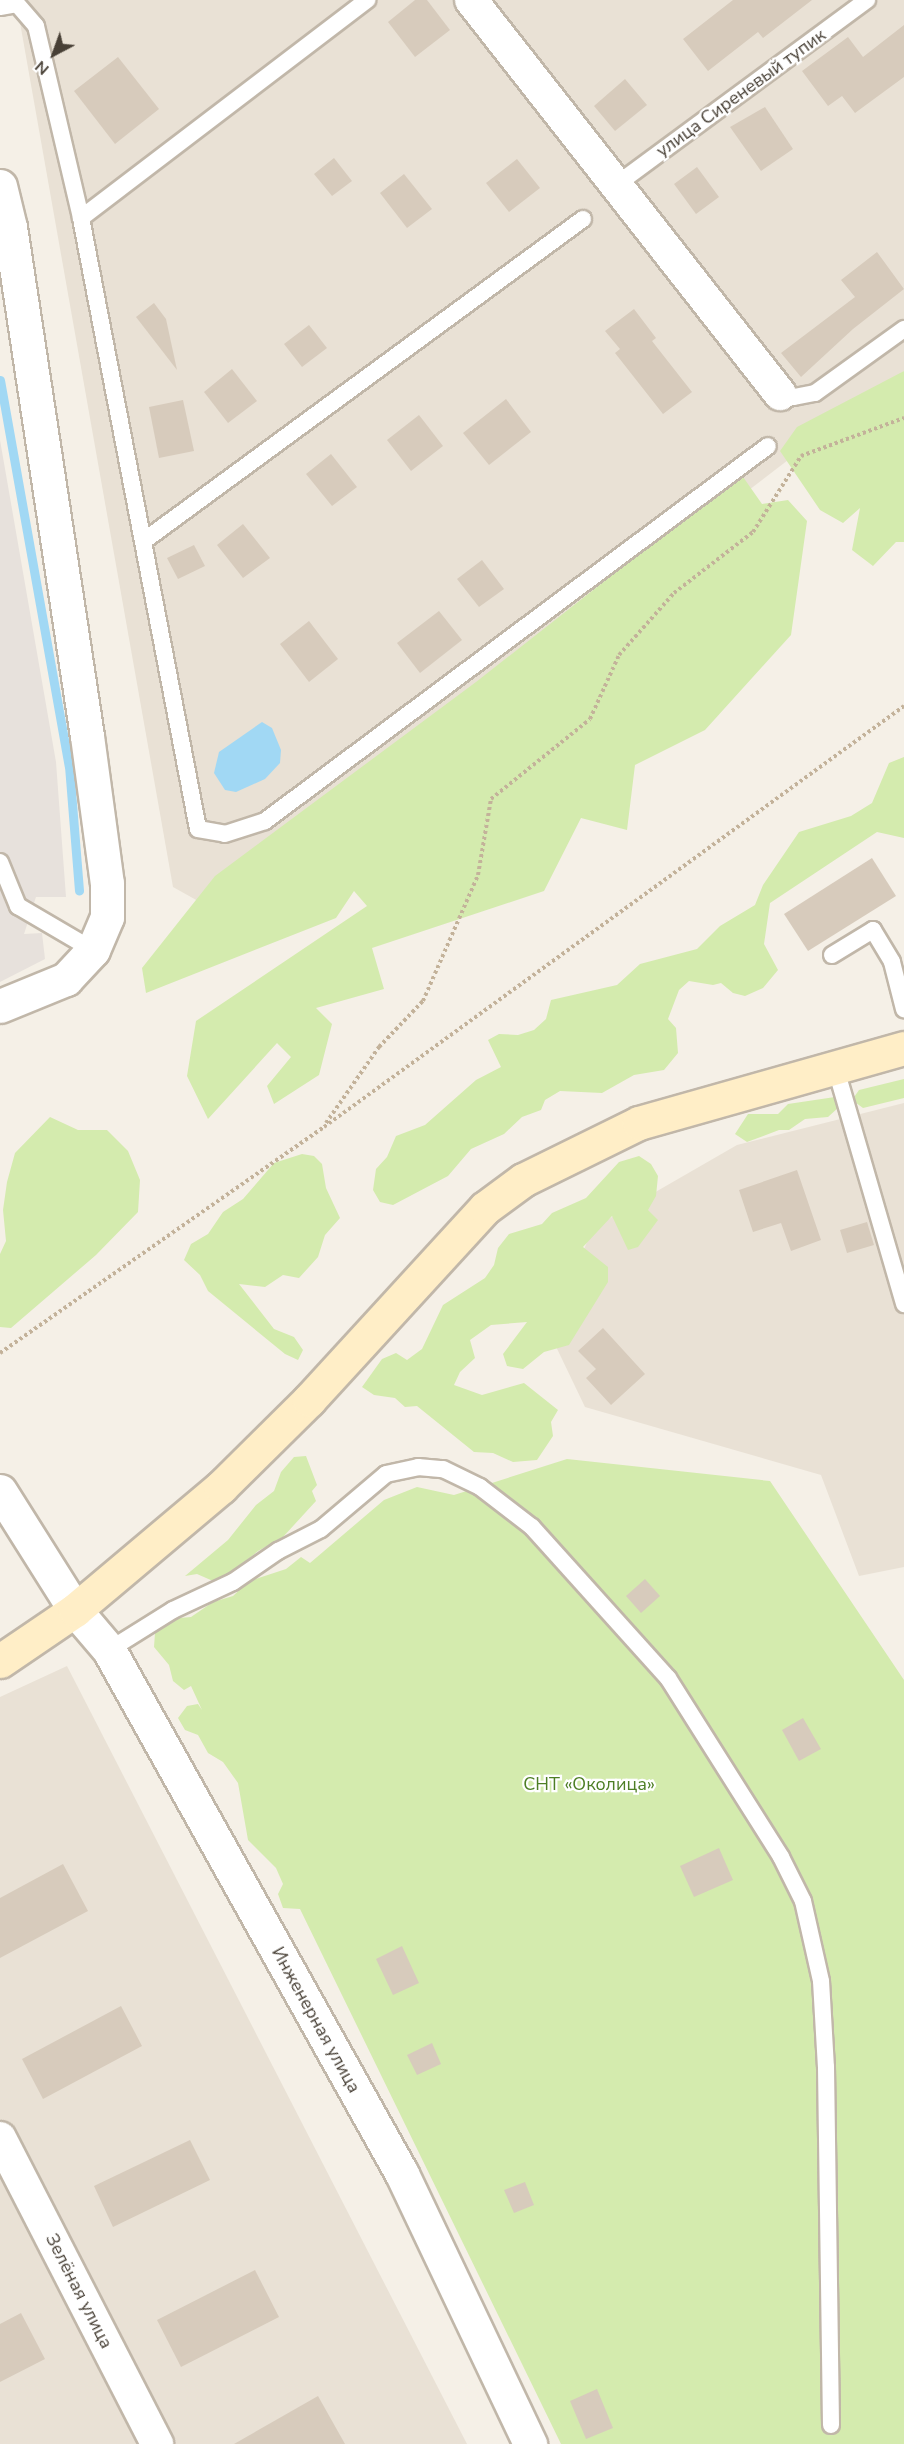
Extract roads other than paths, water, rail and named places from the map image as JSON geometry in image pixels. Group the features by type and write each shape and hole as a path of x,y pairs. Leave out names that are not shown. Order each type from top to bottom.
{"main road":[{"path":"0,1661 75,1610 221,1487 309,1400 485,1208 524,1180 639,1123 904,1048"}],"street":[{"path":"471,0 780,394"},
{"path":"0,186 12,239 107,883 107,917 93,950 66,979 0,1006"},
{"name":"Инженерная улица","path":"0,1491 75,1610 109,1650 402,2174 530,2444"},
{"name":"Зелёная улица","path":"0,2138 158,2444"}],"lane":[{"path":"81,218 367,0"},
{"name":"улица Сиреневый тупик","path":"616,185 867,0"},
{"path":"0,7 17,4 36,26 81,218 145,540 198,829 225,834 265,822 768,446"},
{"path":"145,540 583,219"},
{"path":"780,394 794,397 815,393 904,329"},
{"path":"0,862 18,906 93,950"},
{"path":"832,955 873,930 892,962 904,1010"},
{"path":"835,1066 904,1304"},
{"path":"109,1650 173,1610 233,1582 278,1551 321,1528 387,1474 418,1467 443,1469 480,1487 532,1527 668,1678 781,1857 802,1901 821,1982 826,2067 831,2426"}],"water":[{"path":"262,722 272,728 281,750 280,763 265,779 236,792 225,790 214,773 219,752"}],"waterway":[{"path":"0,380 69,766 79,891"}],"park label":[{"name":"СНТ «Околица»","path":"589,1784"}]}
